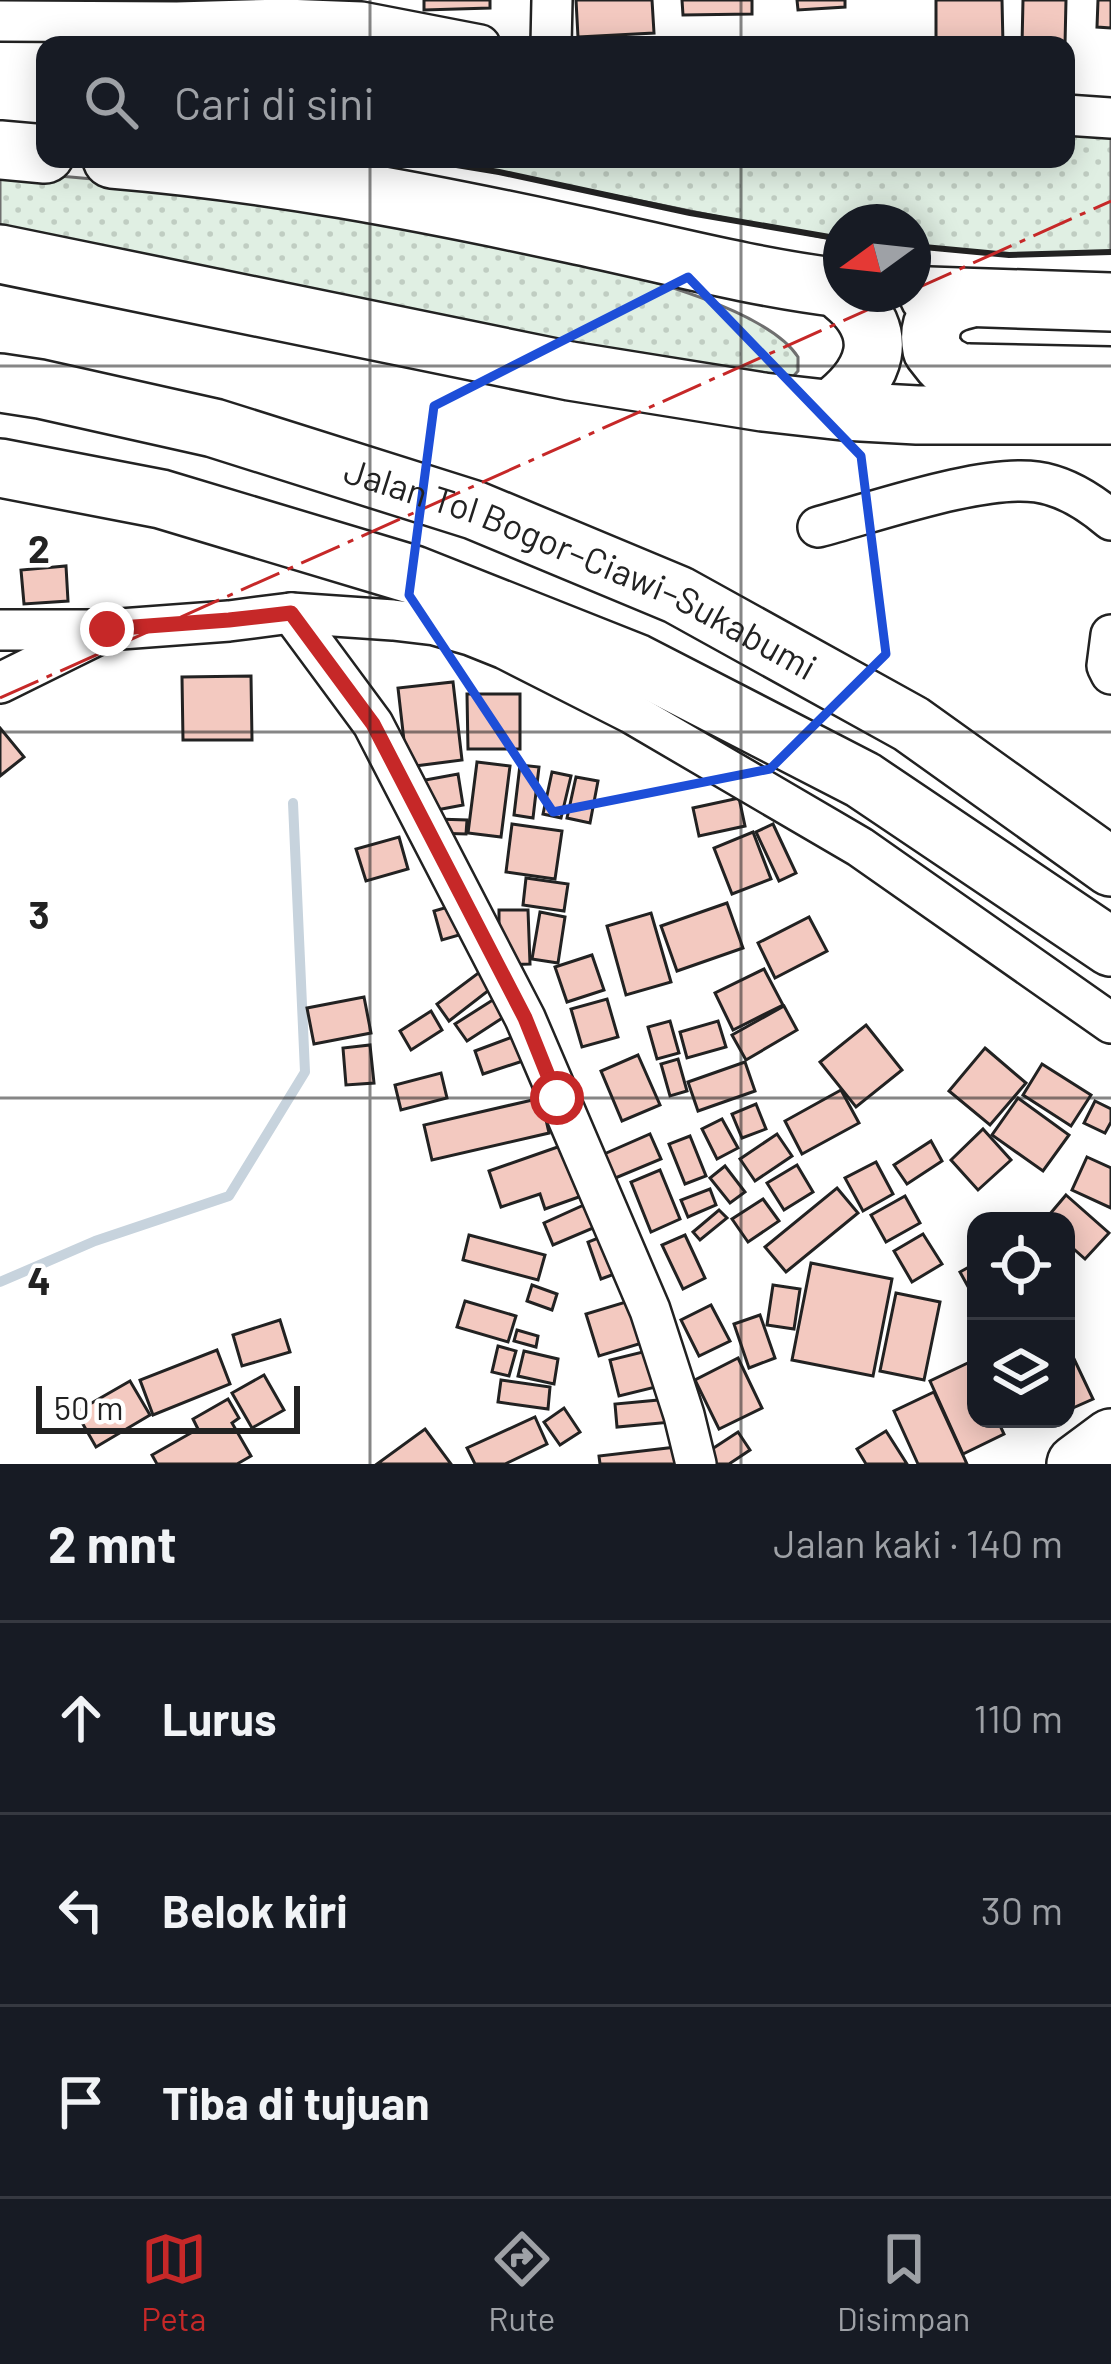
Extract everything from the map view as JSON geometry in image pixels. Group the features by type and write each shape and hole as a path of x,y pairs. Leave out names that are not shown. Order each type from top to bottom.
{"highway":[{"path":"0,150 36,153"},
{"path":"195,168 269,176 823,287"},
{"path":"0,254 570,370 763,402 917,415 1111,415"},
{"path":"931,296 1111,302"},
{"path":"968,299 946,306 931,327 932,350 950,369 1111,376"},
{"path":"831,409 864,379 872,360 873,337 861,312"},
{"name":"Jalan Tol Bogor–Ciawi–Sukabumi","path":"0,383 214,428 474,510 678,595 911,724 1111,867"},
{"name":"Jalan Tol Bogor–Ciawi–Sukabumi","path":"0,468 161,499 414,574 637,663 863,779 1111,947"},
{"path":"1076,1464 1110,1439"}],"street":[{"path":"551,36 552,0"},
{"path":"0,21 184,11 361,22 433,36"},
{"path":"1075,116 1111,118"},
{"path":"818,527 952,492 1015,481 1067,490 1111,520"},
{"path":"291,613 373,724 525,1018 650,1310 696,1464"},
{"path":"0,630 107,629 291,613 435,625 505,649 667,734 860,847 1111,1023"},
{"path":"0,683 107,629"},
{"path":"1111,635 1106,666 1111,674"}],"highlighted area":[{"path":"688,277 861,456 886,654 770,769 553,812 409,595 434,406"}],"green space":[{"path":"1075,131 1111,135 1111,252 1009,255 931,248 931,204 823,204 823,237 471,168 1075,168"},
{"path":"0,171 200,191 439,232 583,263 718,304 768,329 798,357 798,371 790,380 576,351 0,228"}],"building":[{"path":"424,0 490,0 490,8 424,10"},
{"path":"576,0 652,0 654,33 578,36"},
{"path":"682,0 752,0 752,14 683,15"},
{"path":"797,0 845,0 845,7 798,10"},
{"path":"936,0 1002,0 1003,36 936,36"},
{"path":"1023,0 1066,0 1065,36 1022,36"},
{"path":"1098,0 1111,0 1111,28 1097,27"},
{"path":"66,566 68,601 24,604 21,570"},
{"path":"251,676 252,740 183,740 182,677"},
{"path":"453,682 462,760 407,767 398,688"},
{"path":"467,694 520,694 520,749 468,749"},
{"path":"0,728 24,757 0,776"},
{"path":"477,762 510,766 501,837 468,833"},
{"path":"520,765 539,767 533,818 514,815"},
{"path":"552,772 571,776 561,818 543,814"},
{"path":"458,774 463,805 426,812 420,781"},
{"path":"576,777 598,781 590,823 567,818"},
{"path":"739,798 745,826 699,836 693,808"},
{"path":"436,819 467,820 466,834 435,833"},
{"path":"512,824 562,831 555,879 506,872"},
{"path":"773,824 796,873 779,881 756,832"},
{"path":"753,832 771,879 732,894 714,848"},
{"path":"399,837 408,869 366,881 356,849"},
{"path":"526,878 568,884 564,911 523,905"},
{"path":"727,903 743,948 677,971 661,926"},
{"path":"458,904 466,933 442,940 434,911"},
{"path":"499,910 528,910 530,964 499,965"},
{"path":"540,912 565,917 558,963 532,959"},
{"path":"651,913 671,982 626,995 607,926"},
{"path":"809,917 827,951 775,978 758,943"},
{"path":"592,955 604,990 567,1002 555,967"},
{"path":"764,969 783,1005 733,1030 715,993"},
{"path":"481,971 493,987 449,1021 437,1004"},
{"path":"499,996 510,1013 467,1041 455,1024"},
{"path":"364,997 371,1033 314,1044 307,1008"},
{"path":"607,999 618,1037 582,1047 571,1009"},
{"path":"784,1006 797,1030 746,1060 732,1035"},
{"path":"431,1011 442,1030 411,1050 400,1031"},
{"path":"670,1021 679,1053 657,1059 648,1027"},
{"path":"718,1021 726,1047 687,1058 680,1032"},
{"path":"866,1025 902,1070 856,1107 820,1062"},
{"path":"523,1033 532,1058 483,1074 475,1051"},
{"path":"370,1045 374,1083 346,1085 343,1048"},
{"path":"985,1048 1026,1083 990,1125 949,1091"},
{"path":"638,1055 660,1105 622,1121 601,1071"},
{"path":"678,1059 687,1091 670,1096 661,1064"},
{"path":"745,1062 755,1091 698,1111 688,1082"},
{"path":"1042,1064 1091,1095 1071,1126 1023,1095"},
{"path":"441,1073 447,1098 401,1110 395,1085"},
{"path":"841,1090 859,1123 802,1154 785,1121"},
{"path":"541,1098 549,1133 432,1160 424,1125"},
{"path":"1018,1098 1069,1135 1043,1171 992,1135"},
{"path":"1095,1101 1111,1109 1105,1133 1084,1123"},
{"path":"756,1104 766,1129 742,1138 732,1114"},
{"path":"722,1119 738,1148 717,1159 702,1129"},
{"path":"983,1129 1011,1160 978,1190 951,1160"},
{"path":"650,1134 661,1159 613,1179 602,1155"},
{"path":"777,1134 792,1156 755,1181 740,1159"},
{"path":"690,1136 706,1176 685,1184 669,1144"},
{"path":"931,1141 942,1161 907,1184 894,1165"},
{"path":"572,1142 590,1193 545,1209 540,1194 501,1207 489,1171"},
{"path":"1087,1157 1111,1168 1111,1208 1072,1190"},
{"path":"876,1162 893,1194 863,1211 845,1178"},
{"path":"797,1165 813,1192 784,1210 767,1183"},
{"path":"725,1166 745,1192 730,1203 710,1178"},
{"path":"660,1170 680,1219 651,1232 631,1182"},
{"path":"837,1188 858,1213 786,1272 765,1247"},
{"path":"710,1189 716,1205 688,1217 681,1200"},
{"path":"1066,1195 1109,1233 1085,1259 1075,1250 1075,1212 1052,1212"},
{"path":"905,1196 920,1223 886,1242 871,1215"},
{"path":"763,1199 779,1221 748,1242 732,1219"},
{"path":"595,1200 605,1223 553,1245 544,1223"},
{"path":"719,1210 727,1218 700,1240 693,1232"},
{"path":"611,1233 625,1270 601,1279 588,1242"},
{"path":"923,1234 942,1264 912,1282 894,1251"},
{"path":"469,1235 545,1255 538,1280 463,1260"},
{"path":"685,1235 705,1278 683,1289 662,1245"},
{"path":"811,1263 892,1279 873,1376 792,1360"},
{"path":"532,1285 557,1294 552,1310 527,1301"},
{"path":"773,1285 800,1289 794,1329 767,1325"},
{"path":"896,1293 940,1302 924,1380 880,1371"},
{"path":"639,1298 652,1340 599,1356 586,1314"},
{"path":"465,1301 516,1316 508,1342 457,1327"},
{"path":"711,1305 730,1341 699,1356 681,1320"},
{"path":"760,1315 775,1358 749,1368 734,1324"},
{"path":"280,1320 290,1352 242,1366 233,1335"},
{"path":"517,1330 538,1336 536,1347 514,1341"},
{"path":"498,1346 516,1351 509,1376 492,1372"},
{"path":"659,1348 668,1384 619,1396 610,1360"},
{"path":"217,1350 230,1384 153,1415 140,1380"},
{"path":"524,1351 558,1359 554,1384 518,1376"},
{"path":"738,1358 762,1408 719,1429 695,1380"},
{"path":"1075,1361 1093,1399 1075,1407"},
{"path":"967,1363 967,1428 1001,1428 1004,1434 963,1454 930,1381"},
{"path":"264,1375 284,1410 252,1428 232,1393"},
{"path":"501,1380 550,1387 548,1409 498,1402"},
{"path":"130,1381 150,1415 96,1447 76,1412"},
{"path":"934,1392 967,1464 918,1464 894,1411"},
{"path":"228,1399 239,1418 232,1423 251,1456 237,1464 157,1464 152,1455 198,1429 193,1419"},
{"path":"670,1399 672,1422 617,1427 615,1404"},
{"path":"564,1408 580,1432 560,1445 544,1422"},
{"path":"535,1417 547,1444 505,1464 475,1464 467,1448"},
{"path":"425,1429 451,1464 377,1464"},
{"path":"886,1431 907,1464 866,1464 857,1449"},
{"path":"738,1432 750,1450 729,1464 713,1464 706,1453"},
{"path":"685,1446 687,1464 600,1464 599,1456"}],"waterway":[{"path":"0,1282 95,1241 229,1196 305,1072 293,803"}],"wall":[{"path":"475,168 823,236"},
{"path":"931,248 1009,255 1111,252"}],"power":[{"path":"931,282 1111,201"},
{"path":"0,698 863,312"}],"route":[{"path":"107,629 291,613 373,724 525,1018 557,1098"}]}
